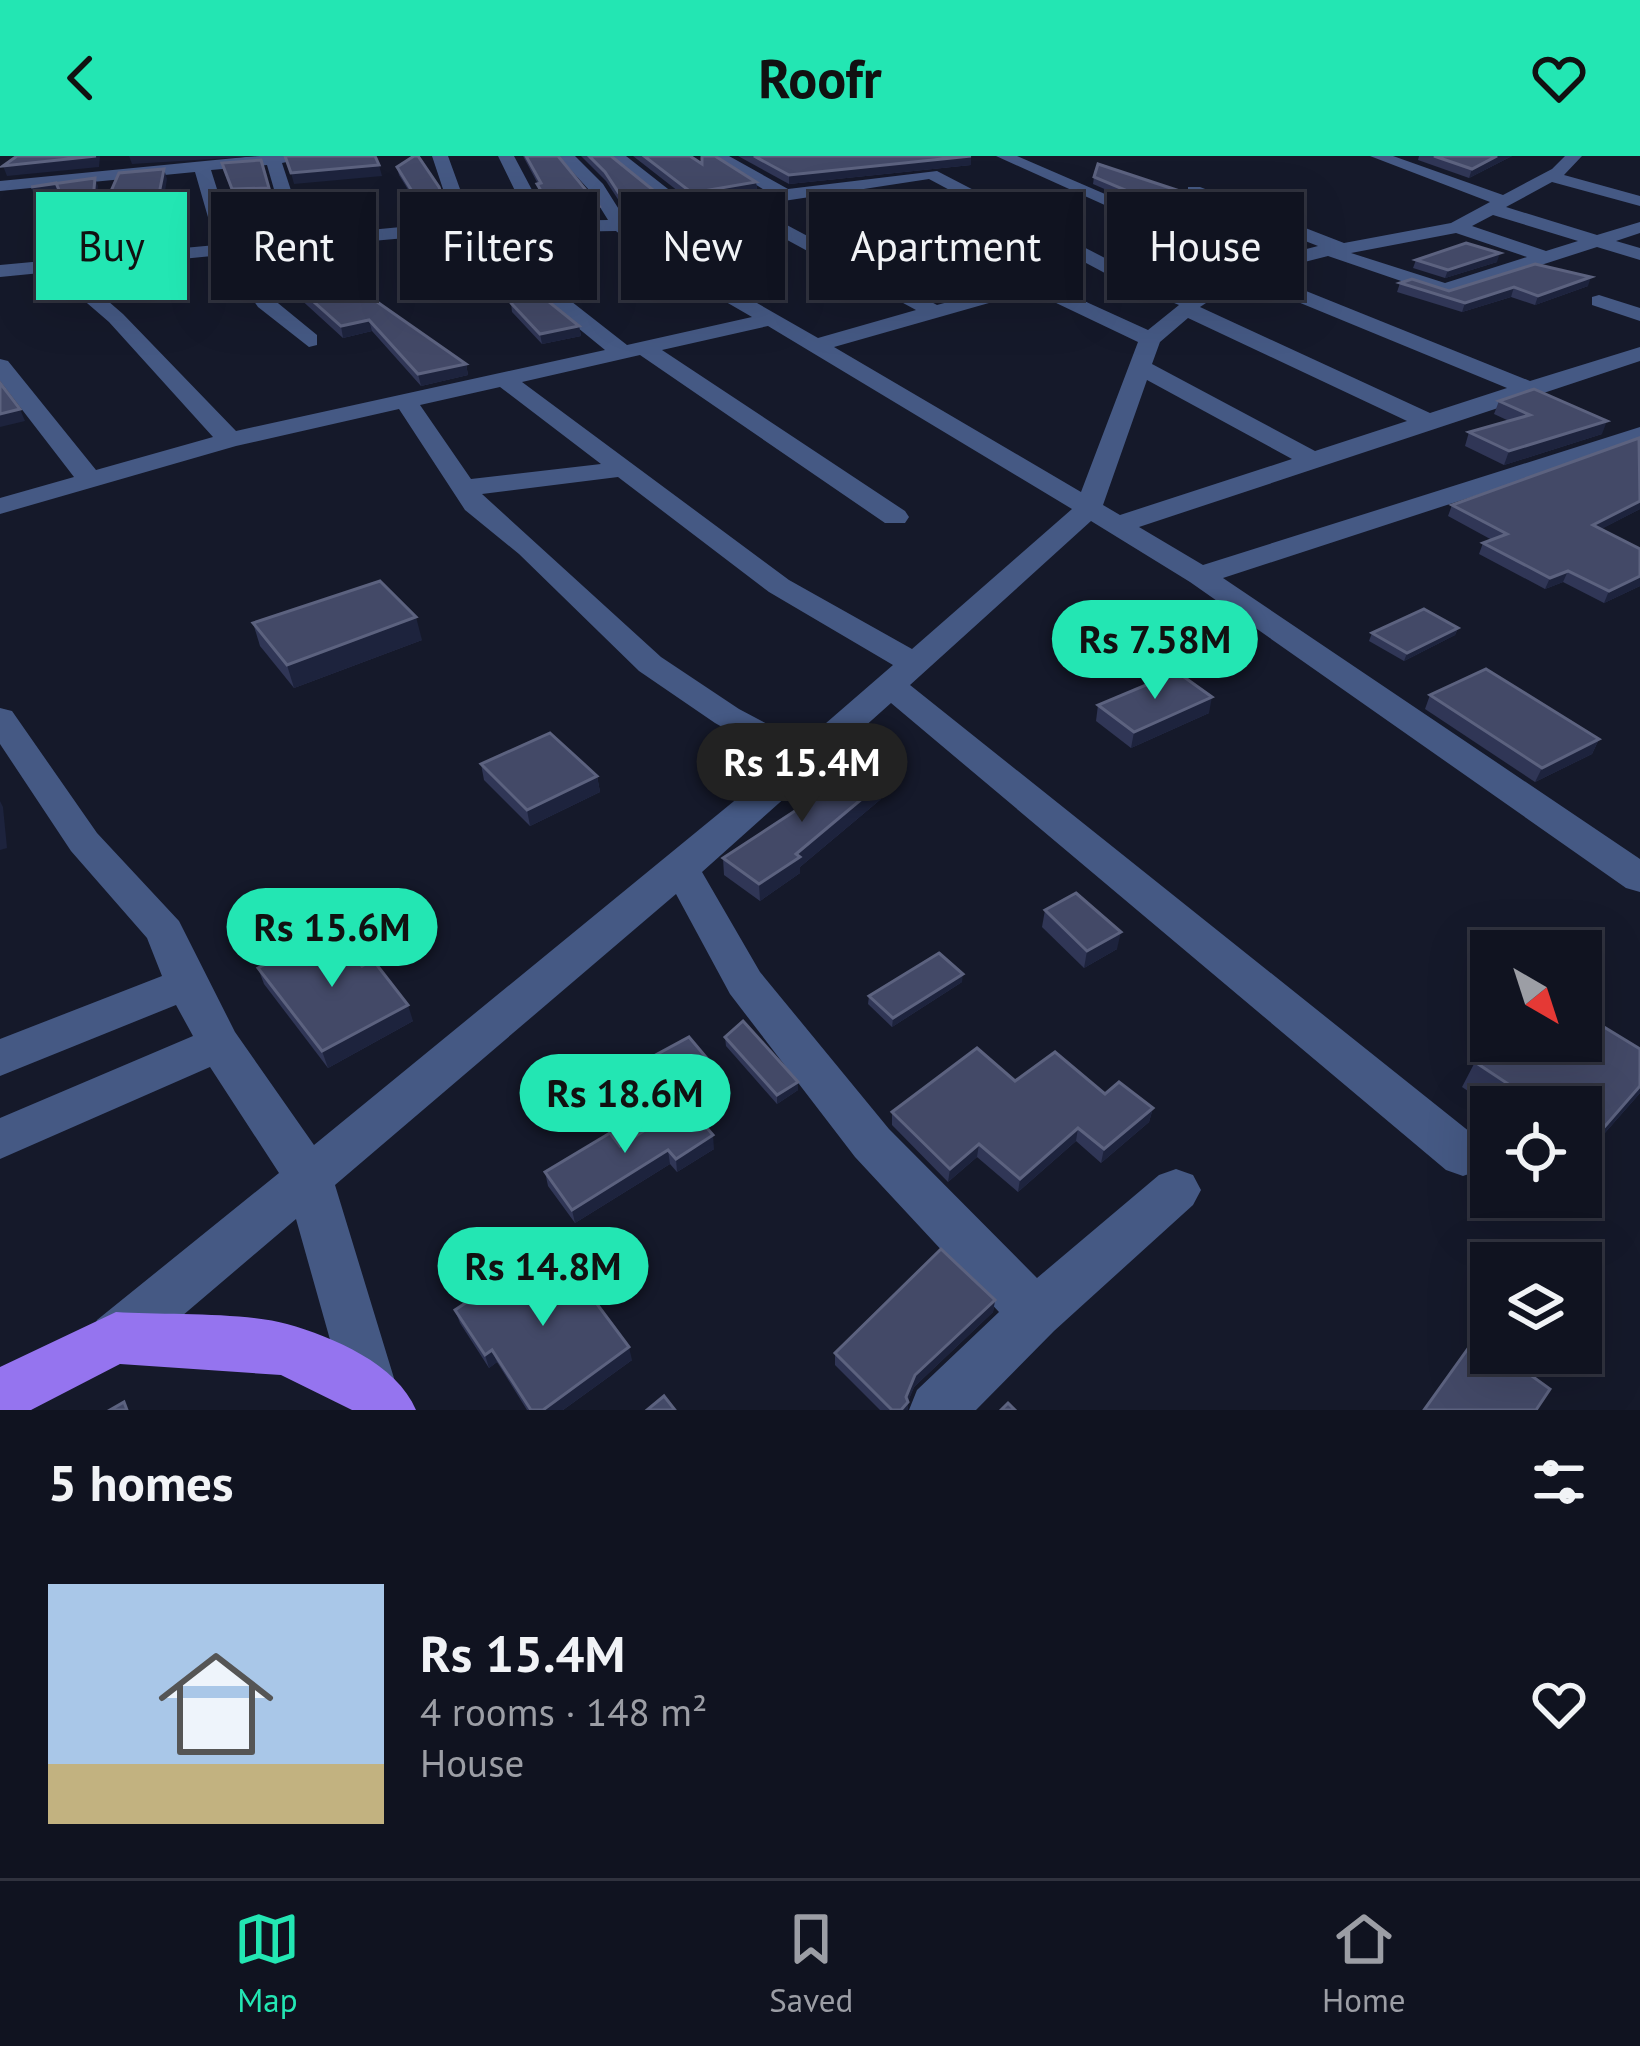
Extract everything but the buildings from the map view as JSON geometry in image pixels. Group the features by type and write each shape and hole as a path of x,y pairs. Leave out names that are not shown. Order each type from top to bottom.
{"main road":[{"path":"0,1396 116,1338 284,1349 378,1399"}],"street":[{"path":"1,174 305,156"},
{"path":"440,156 453,192"},
{"path":"506,156 524,192"},
{"path":"566,156 597,188 620,225 652,251 1047,479 1101,518 1200,576 1640,878"},
{"path":"616,156 662,192"},
{"path":"718,156 780,192"},
{"path":"891,156 1123,275 1424,420"},
{"path":"1378,156 1543,179 1640,201"},
{"path":"273,157 283,192"},
{"path":"1004,160 1107,206"},
{"path":"202,165 211,198"},
{"path":"785,195 973,167"},
{"path":"1304,256 1398,242 1457,227 1543,179"},
{"path":"1543,179 1598,241 1640,254"},
{"path":"825,189 831,192"},
{"path":"1193,190 1442,290 1640,227"},
{"path":"1599,215 1640,227"},
{"path":"597,225 620,225"},
{"path":"1457,227 1546,257"},
{"path":"785,231 933,311"},
{"path":"1398,242 1491,276"},
{"path":"0,271 36,268"},
{"path":"1304,293 1529,389"},
{"path":"95,300 230,440"},
{"path":"263,300 309,340"},
{"path":"565,300 633,350 896,518"},
{"path":"819,344 975,300"},
{"path":"1052,300 1317,462"},
{"path":"1101,518 1146,354 1200,300"},
{"path":"1599,301 1640,315"},
{"path":"0,506 230,440 773,319"},
{"path":"116,1338 808,760 903,675 1101,518 1317,462 1424,420 1640,354"},
{"path":"0,366 91,481"},
{"path":"504,380 903,675 1462,1155"},
{"path":"406,402 464,488 650,664 727,716 808,760"},
{"path":"1200,576 1640,434"},
{"path":"464,488 623,469"},
{"path":"0,718 84,842 165,931 186,984 220,1044 309,1178 378,1399"},
{"path":"680,867 745,983 829,1090 872,1143 1035,1313"},
{"path":"0,1058 186,984"},
{"path":"0,1139 220,1044"},
{"path":"937,1410 1035,1313 1176,1190"}]}
